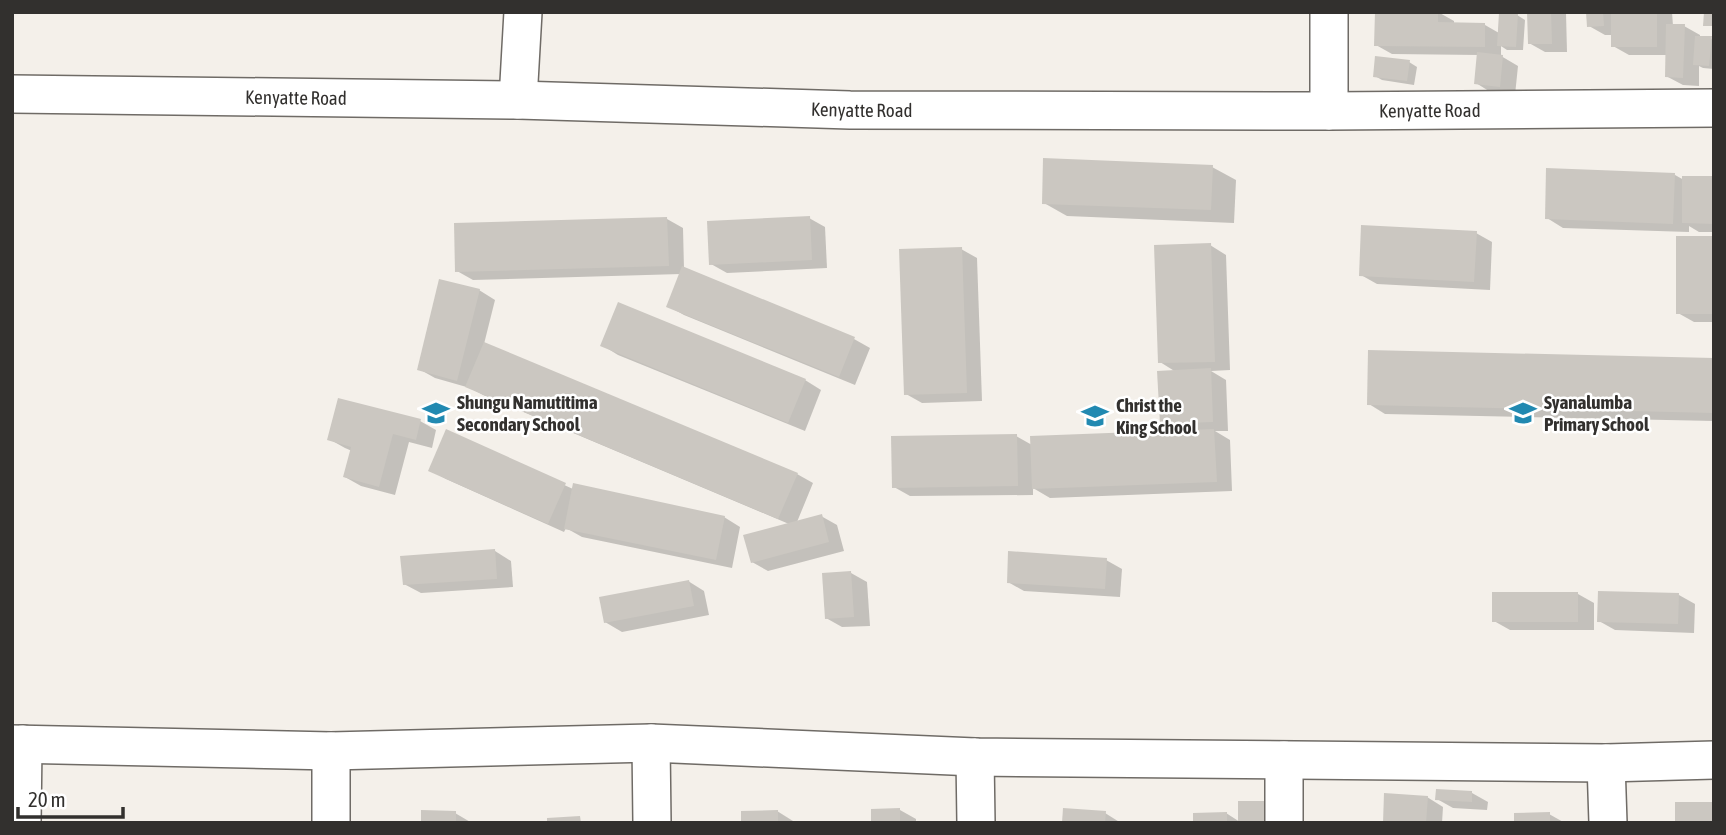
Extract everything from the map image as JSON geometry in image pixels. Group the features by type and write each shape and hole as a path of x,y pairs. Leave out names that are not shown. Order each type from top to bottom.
{"street":[{"path":"518,100 523,12"},
{"path":"1329,12 1329,111"},
{"name":"Kenyatte Road","path":"12,94 518,100 850,110 1329,111 1714,108"},
{"path":"651,743 652,823"},
{"path":"22,823 17,744 331,751 651,743 975,757 1606,763 1714,760"},
{"path":"331,751 331,823"},
{"path":"975,757 976,823"},
{"path":"1284,760 1284,823"},
{"path":"1606,763 1608,823"}],"building":[{"path":"1375,12 1438,12 1438,22 1485,23 1485,47 1374,46"},
{"path":"1527,12 1551,12 1552,44 1528,44"},
{"path":"1586,12 1603,12 1604,26 1587,27"},
{"path":"1611,12 1657,12 1657,47 1611,47"},
{"path":"1704,12 1714,12 1714,26 1703,26"},
{"path":"1499,13 1518,13 1516,47 1497,46"},
{"path":"1666,24 1685,24 1683,78 1665,77"},
{"path":"1695,36 1712,36 1709,66 1693,65"},
{"path":"1477,52 1503,55 1500,87 1474,84"},
{"path":"1375,56 1410,60 1407,81 1373,77"},
{"path":"1043,158 1213,165 1211,210 1042,204"},
{"path":"1546,168 1675,173 1673,224 1545,219"},
{"path":"1682,176 1714,176 1714,224 1682,223"},
{"path":"810,216 812,260 709,265 707,221"},
{"path":"667,217 669,266 455,272 454,223"},
{"path":"1361,225 1477,231 1474,282 1359,276"},
{"path":"1676,236 1714,236 1714,314 1676,314"},
{"path":"1211,243 1215,362 1158,363 1154,245"},
{"path":"962,247 967,393 904,395 899,249"},
{"path":"682,266 855,337 839,377 666,307"},
{"path":"439,279 480,289 457,381 417,370"},
{"path":"618,302 806,379 788,423 600,346"},
{"path":"484,342 798,473 778,519 465,387"},
{"path":"1368,350 1714,358 1714,413 1367,405"},
{"path":"1211,368 1213,422 1160,424 1157,371"},
{"path":"338,398 421,419 416,440 393,434 379,487 343,477 351,447 327,440"},
{"path":"446,429 566,483 548,524 428,471"},
{"path":"1214,429 1217,482 1032,489 1030,436"},
{"path":"1017,434 1018,486 892,488 891,436"},
{"path":"573,483 725,516 716,560 564,529"},
{"path":"822,514 829,542 751,563 743,535"},
{"path":"495,549 497,579 403,585 400,556"},
{"path":"1008,551 1107,558 1105,589 1007,583"},
{"path":"851,571 854,617 825,619 822,573"},
{"path":"689,580 694,606 604,623 599,597"},
{"path":"1598,591 1679,593 1678,624 1597,622"},
{"path":"1492,592 1578,592 1578,622 1492,622"},
{"path":"1436,789 1472,791 1472,802 1435,800"},
{"path":"1384,793 1428,796 1426,823 1383,823"},
{"path":"1238,801 1277,801 1277,823 1238,823"},
{"path":"1675,802 1714,802 1714,823 1675,823"},
{"path":"900,808 900,823 871,823 871,809"},
{"path":"1063,808 1106,811 1105,823 1062,823"},
{"path":"421,810 456,811 456,823 421,823"},
{"path":"778,810 778,823 741,823 741,811"},
{"path":"1227,812 1227,823 1193,823 1193,813"},
{"path":"1550,812 1550,823 1514,823 1514,813"},
{"path":"580,816 581,823 547,823 547,818"}],"place":[{"name":"Shungu Namutitima Secondary School","path":"436,413"},
{"name":"Syanalumba Primary School","path":"1523,413"},
{"name":"Christ the King School","path":"1095,416"}]}
